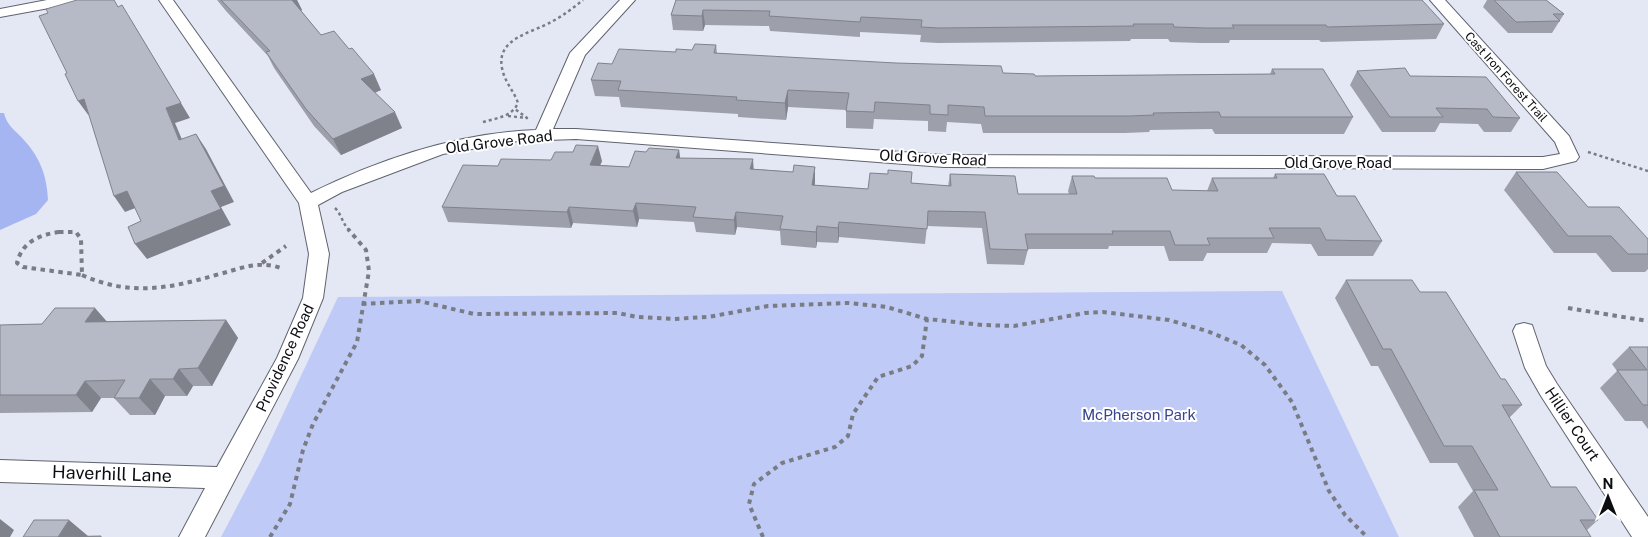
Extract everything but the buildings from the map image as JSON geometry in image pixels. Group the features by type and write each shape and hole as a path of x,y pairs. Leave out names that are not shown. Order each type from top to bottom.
{"street":[{"path":"0,13 71,0"},
{"name":"Providence Road","path":"166,0 308,202 319,254 314,298 287,359 192,537"},
{"path":"542,135 578,52 628,0"},
{"name":"Cast Iron Forest Trail","path":"1437,0 1564,140 1570,157"},
{"name":"Old Grove Road","path":"308,202 326,193 439,149 518,136 542,135 576,134 944,161 1543,163 1570,157"},
{"name":"Hillier Court","path":"1524,331 1536,368 1548,390 1647,537"},
{"name":"Haverhill Lane","path":"0,471 225,478"}],"path":[{"path":"507,116 515,109 518,98 504,73 502,62 506,48 513,40 550,23 583,0"},
{"path":"482,122 507,116 527,118 515,109"},
{"path":"1600,157 1648,171"},
{"path":"270,537 290,504 303,450 312,424 357,342 369,271 366,250 344,225 341,214 326,193"},
{"path":"82,275 81,239 76,232 65,230 46,234 21,250 18,257 17,263 23,267 82,275 108,287 135,291 169,286 261,263 286,246"},
{"path":"261,263 276,266 283,270"},
{"path":"362,304 419,301 474,314 618,313 637,317 672,318 708,317 768,306 848,303 887,307 927,319 983,325 1014,326 1085,313 1130,314 1170,320 1207,330 1242,345 1265,365 1292,402 1329,491 1345,515 1367,537"},
{"path":"1568,308 1648,321"},
{"path":"763,537 749,504 754,484 782,463 835,447 848,436 853,414 878,377 909,369 920,362 926,345 927,319"}],"green space":[{"name":"McPherson Park","path":"1282,291 1399,537 221,537 261,461 338,297"}],"shaded area":[{"path":"0,113 4,113 9,125 29,146 42,167 48,200 36,214 0,230"}]}
